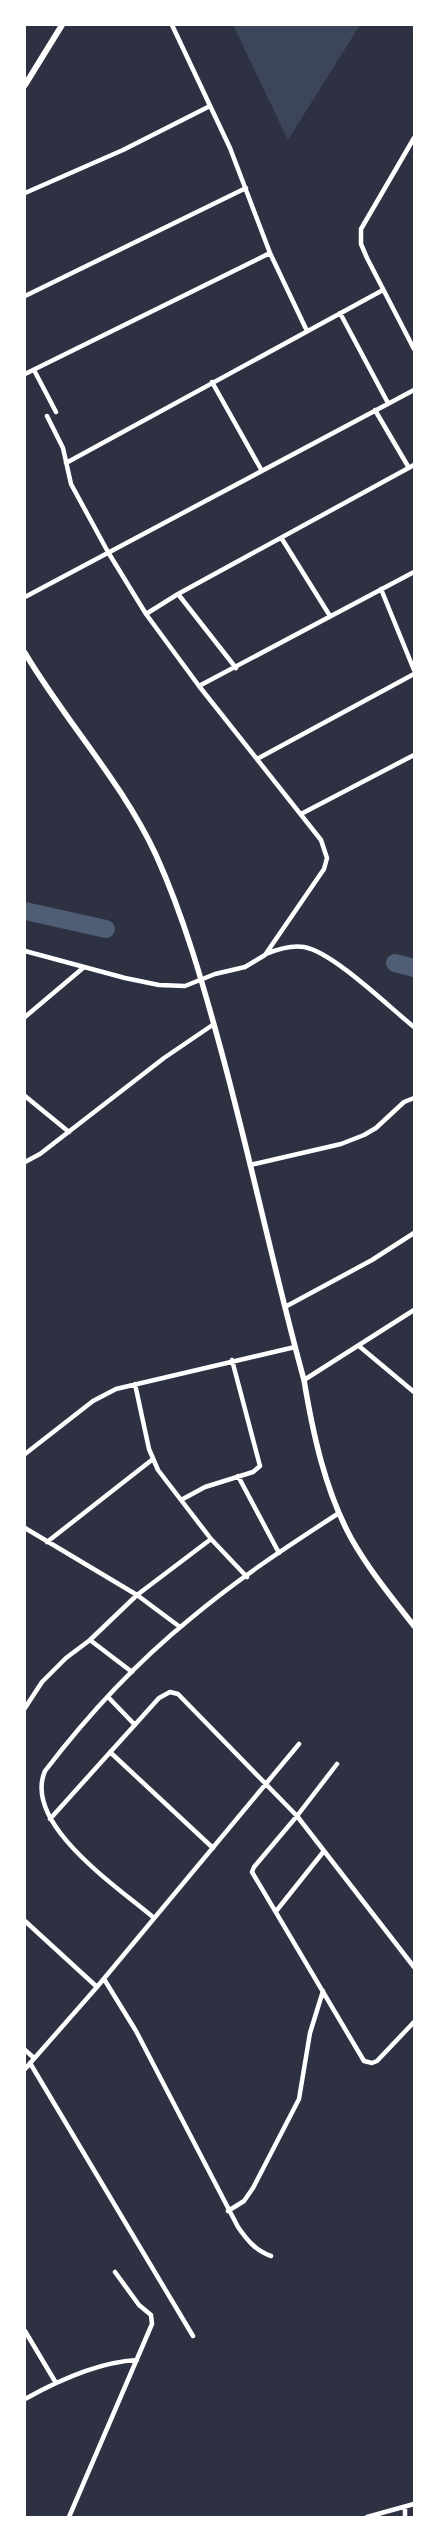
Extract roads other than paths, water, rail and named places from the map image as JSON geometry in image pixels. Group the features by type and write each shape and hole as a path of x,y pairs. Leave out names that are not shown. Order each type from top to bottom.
{"main road":[{"path":"25,85 62,25"},
{"path":"25,653 68,720 126,800 140,823 171,891 214,1024 304,1380 311,1419 339,1513 372,1572 414,1626"}],"street":[{"path":"172,25 246,188 270,253 307,331"},
{"path":"25,194 123,150 210,106"},
{"path":"414,138 361,228 361,244 414,349"},
{"path":"25,296 246,188"},
{"path":"25,374 270,253"},
{"path":"66,463 383,290"},
{"path":"340,313 388,403"},
{"path":"34,370 56,412"},
{"path":"212,382 262,470"},
{"path":"25,597 414,390"},
{"path":"146,614 178,594 412,467 375,410"},
{"path":"47,416 63,448 71,484 108,552 146,614 199,686 325,847 325,864 265,954"},
{"path":"282,539 330,616"},
{"path":"199,686 414,572"},
{"path":"381,589 414,670"},
{"path":"178,594 236,668"},
{"path":"257,759 414,674"},
{"path":"301,814 414,755"},
{"path":"25,951 83,968 172,987 186,986 215,974 245,967 265,954 289,947 304,947 315,951 356,978 414,1027"},
{"path":"25,1018 83,968"},
{"path":"25,1162 40,1154 164,1058 214,1024"},
{"path":"25,1096 69,1132"},
{"path":"250,1165 341,1144 364,1135 376,1128 404,1102 414,1098"},
{"path":"285,1307 372,1260 414,1233"},
{"path":"304,1380 414,1310"},
{"path":"359,1346 414,1392"},
{"path":"25,1454 93,1401 116,1389 232,1360 295,1347"},
{"path":"181,1500 205,1487 257,1470 260,1462 232,1360"},
{"path":"135,1384 153,1459 211,1539 247,1577"},
{"path":"47,1542 153,1459"},
{"path":"238,1476 279,1552"},
{"path":"154,1918 78,1853 50,1819 41,1792 42,1778 45,1771 132,1672 180,1627 279,1552 339,1513"},
{"path":"25,1528 137,1595 180,1627"},
{"path":"25,1708 31,1696 53,1670 90,1640 137,1595 211,1539"},
{"path":"90,1640 132,1672"},
{"path":"50,1819 163,1695 170,1692 178,1694 267,1782 297,1816 414,1966"},
{"path":"109,1698 135,1725"},
{"path":"25,2069 104,1979 299,1744"},
{"path":"110,1752 213,1848"},
{"path":"337,1764 252,1870 361,2057 368,2063 377,2061 414,2022"},
{"path":"276,1910 324,1851"},
{"path":"25,1922 97,1987"},
{"path":"104,1979 116,1996 167,2088 228,2211 248,2241 262,2253 272,2256"},
{"path":"228,2211 244,2201 253,2188 299,2099 310,2033 323,1990"},
{"path":"25,2050 34,2058"},
{"path":"30,2063 192,2336"},
{"path":"69,2517 150,2330 152,2319 138,2305 115,2272"},
{"path":"25,2331 56,2383"},
{"path":"25,2399 56,2383 107,2364 137,2360"},
{"path":"367,2517 414,2504"},
{"path":"405,2507 405,2517"}],"waterway":[{"path":"25,911 106,929"},
{"path":"395,963 414,968"}]}
